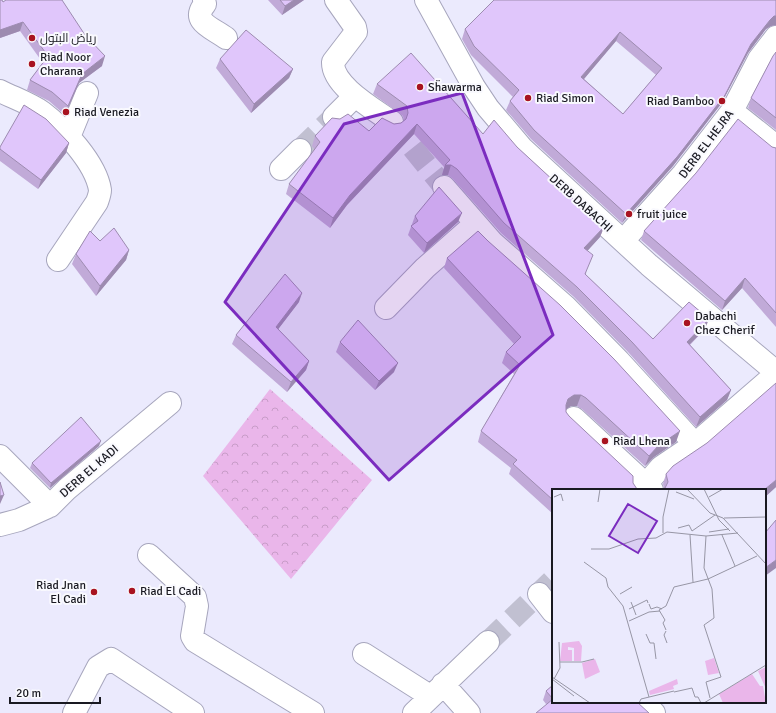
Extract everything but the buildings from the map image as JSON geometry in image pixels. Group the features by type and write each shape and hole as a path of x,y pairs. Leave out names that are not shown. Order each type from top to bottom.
{"street":[{"path":"204,0 205,4 199,12 199,18 226,38"},
{"path":"336,0 355,27 356,32 354,38 333,62 334,73 355,96 392,122"},
{"name":"DERB DABACHI","path":"426,0 474,87 488,108 522,148 623,241 776,373"},
{"name":"DERB EL HEJRA","path":"623,241 683,174 732,111 760,59 776,37"},
{"path":"0,91 42,112 69,137 88,162 100,191 97,202 58,260"},
{"path":"69,137 88,93"},
{"path":"334,117 355,96"},
{"path":"732,111 776,146"},
{"path":"281,169 300,150"},
{"path":"444,187 492,242 565,306 619,361 695,444"},
{"path":"386,308 425,268 475,224"},
{"path":"574,418 647,488 661,467 695,444 776,373"},
{"name":"DERB EL KADI","path":"0,526 19,520 50,506 67,489 170,403"},
{"path":"0,456 50,506"},
{"path":"149,555 195,597 196,606 192,636 196,641 313,713"},
{"path":"538,594 552,611"},
{"path":"414,713 488,642"},
{"path":"364,654 437,690 469,713"},
{"path":"74,713 98,667 111,659 193,713"},
{"path":"644,703 654,713"}],"highlighted area":[{"path":"462,93 553,335 389,480 225,302 344,124"}],"green space":[{"path":"270,389 372,480 291,579 203,476"}],"tunnel":[{"path":"300,150 334,117"},
{"path":"392,122 444,187"},
{"path":"488,642 552,581"}],"place":[{"name":"رياض البتول","path":"32,38"},
{"name":"Riad Noor Charana","path":"32,64"},
{"name":"Sḧawarma","path":"420,87"},
{"name":"Riad Simon","path":"528,98"},
{"name":"Riad Bamboo","path":"722,101"},
{"name":"Riad Venezia","path":"66,112"},
{"name":"fruit juice","path":"629,214"},
{"name":"Dabachi Chez Cherif","path":"687,323"},
{"name":"Riad Lhena","path":"605,441"},
{"name":"Riad El Cadi","path":"132,591"},
{"name":"Riad Jnan El Cadi","path":"94,592"}]}
